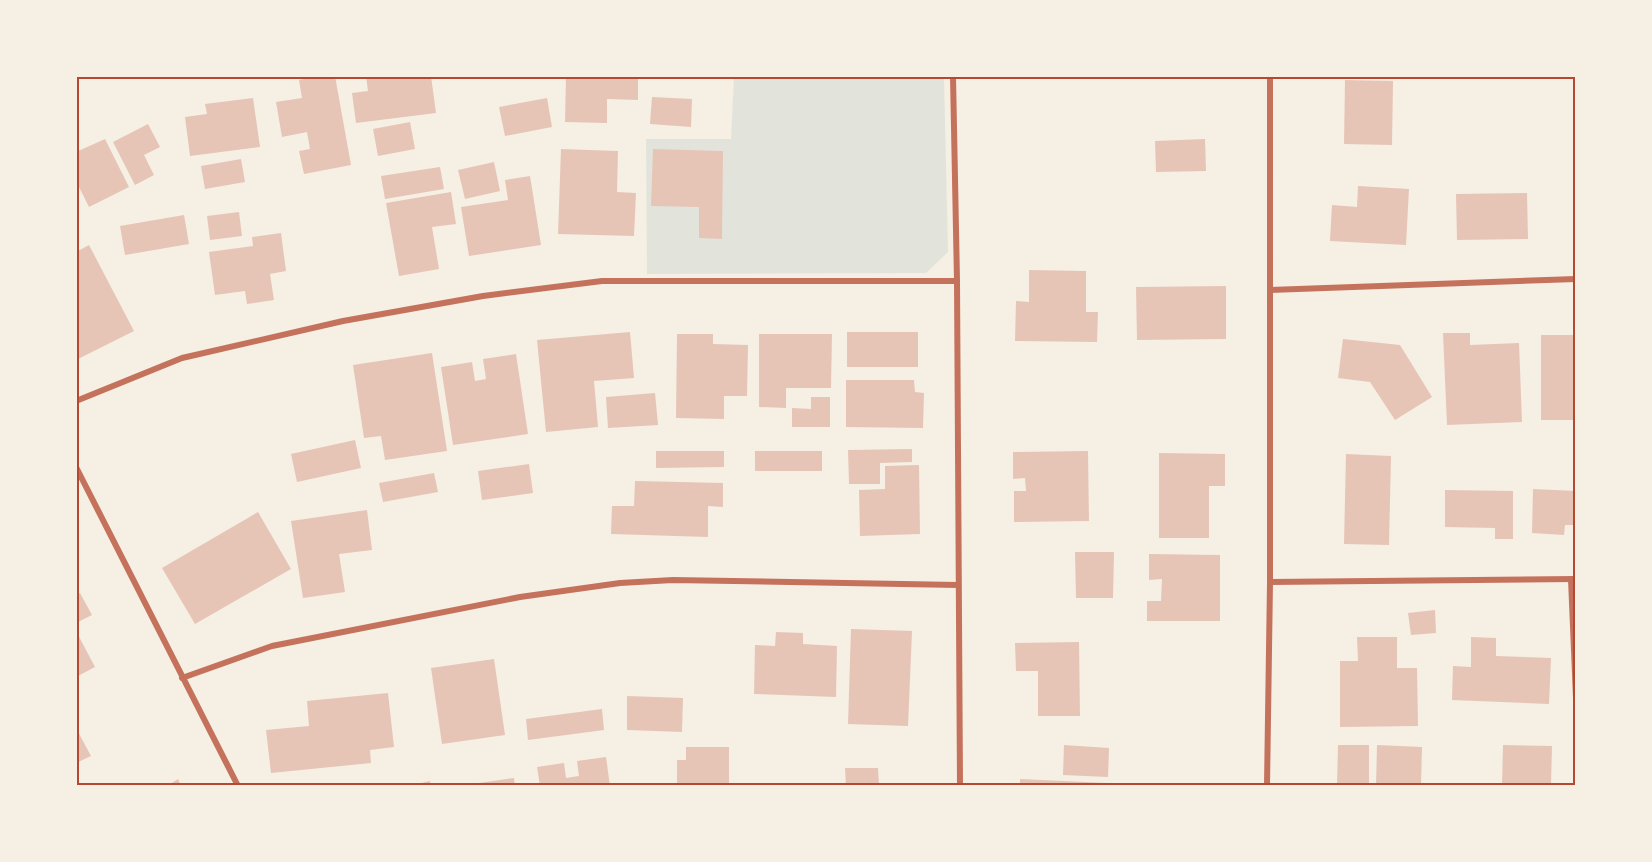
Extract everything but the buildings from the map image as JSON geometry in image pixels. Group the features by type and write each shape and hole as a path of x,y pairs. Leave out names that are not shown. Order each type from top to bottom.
{"street":[{"path":"953,76 957,281 960,786"},
{"path":"1267,786 1270,582 1270,76"},
{"path":"1270,290 1575,279"},
{"path":"76,401 182,358 343,321 483,296 602,281 957,281"},
{"path":"76,466 238,786"},
{"path":"1270,582 1573,579 1575,698"},
{"path":"182,678 272,646 520,597 620,582 673,580 958,585"}],"shaded area":[{"path":"734,77 944,77 948,252 926,273 647,274 646,139 731,139"}]}
